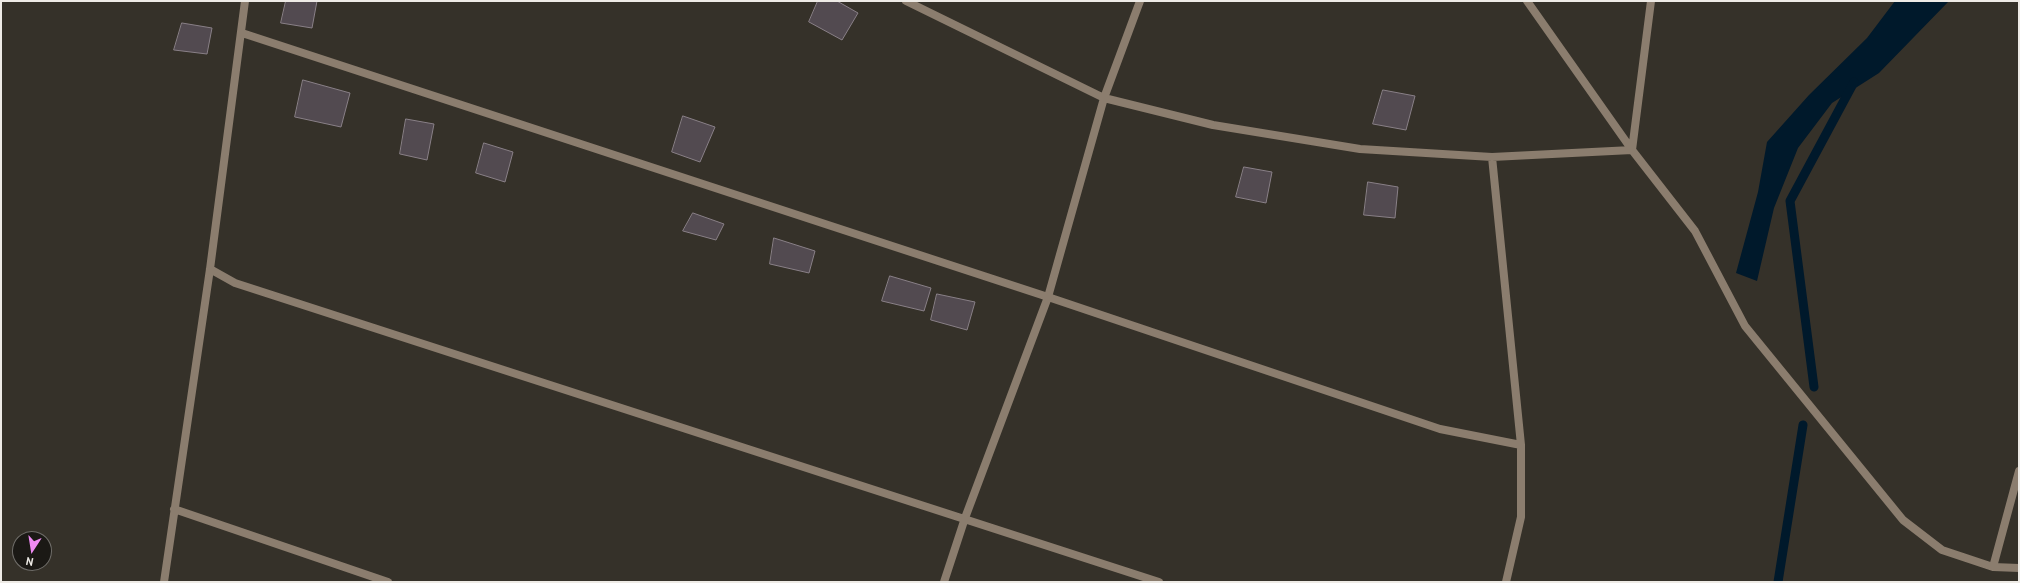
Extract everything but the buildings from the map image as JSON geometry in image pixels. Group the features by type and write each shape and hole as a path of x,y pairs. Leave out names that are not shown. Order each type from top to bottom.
{"street":[{"path":"164,582 210,270 245,1"},
{"path":"906,1 1104,98 1213,125 1360,149 1492,157 1632,150"},
{"path":"944,582 965,518 1048,297 1104,98 1140,1"},
{"path":"1527,1 1632,150 1695,232 1745,326 1903,520 1942,550 1993,567 2019,568"},
{"path":"1632,150 1651,1"},
{"path":"242,32 1048,297 1440,429 1521,445"},
{"path":"1492,157 1521,445 1521,517 1506,582"},
{"path":"210,270 235,283 1159,582"},
{"path":"1993,567 2019,471"},
{"path":"174,509 388,582"}],"water":[{"path":"1895,1 1949,1 1879,73 1832,103 1798,148 1774,208 1757,281 1736,273 1758,192 1767,142 1809,95 1867,38"}],"waterway":[{"path":"1814,387 1790,201 1854,82"},
{"path":"1778,582 1803,425"}]}
